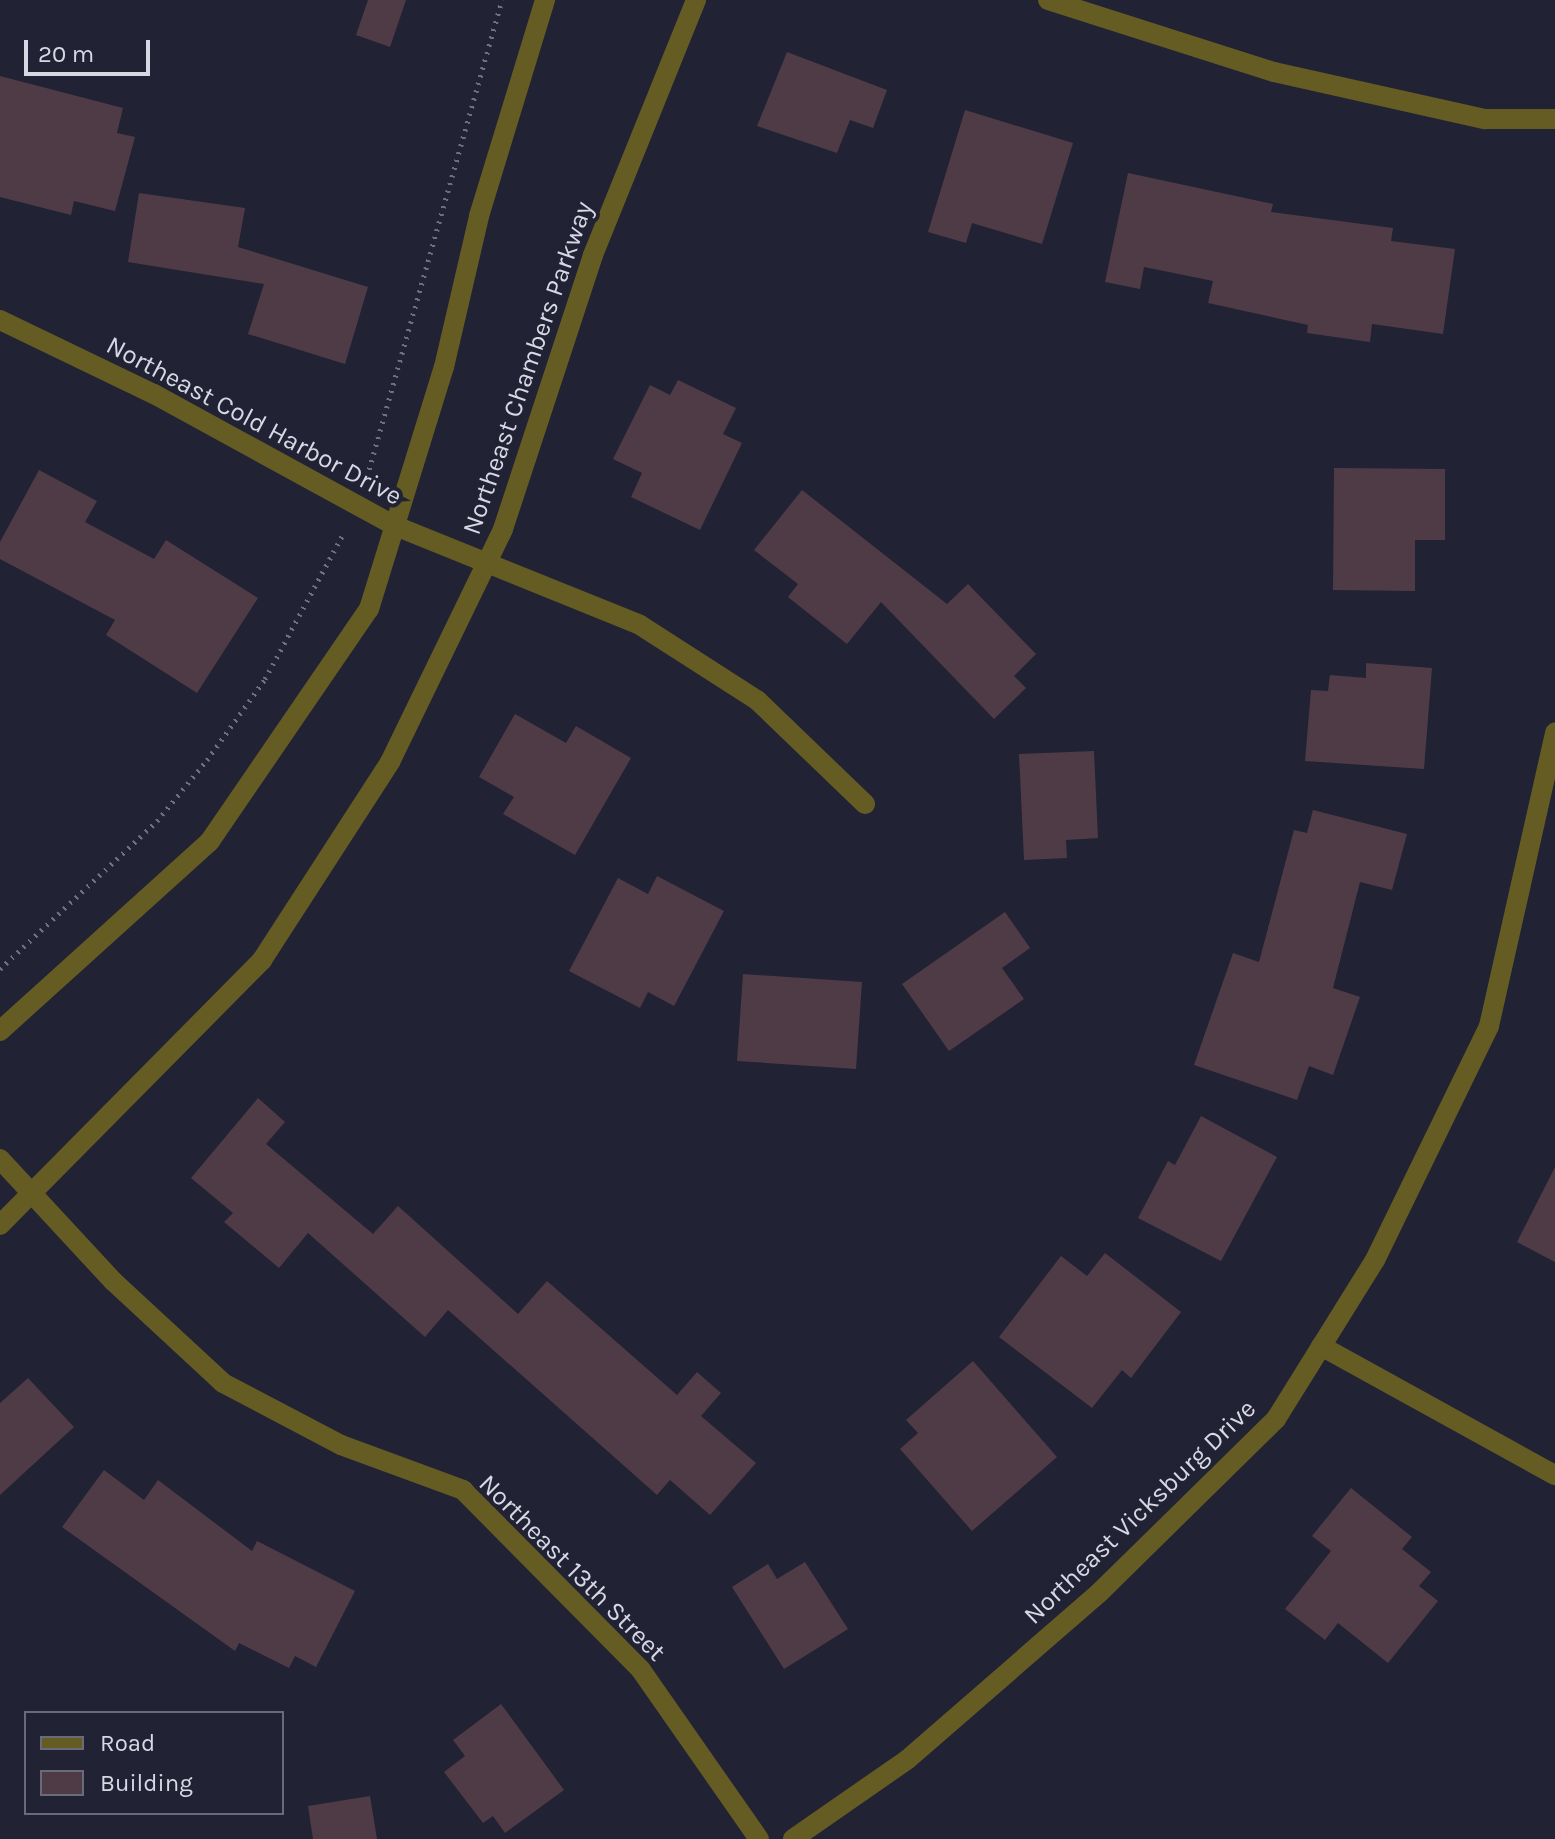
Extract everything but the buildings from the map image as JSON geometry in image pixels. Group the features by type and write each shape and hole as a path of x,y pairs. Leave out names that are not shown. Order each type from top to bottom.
{"street":[{"path":"0,1031 210,841 369,609 444,367 479,216 545,0"},
{"name":"Northeast Chambers Parkway","path":"0,1225 262,960 390,762 503,529 593,255 696,0"},
{"path":"1048,0 1274,72 1485,119 1555,119"},
{"name":"Northeast Cold Harbor Drive","path":"0,320 154,394 393,525 640,625 757,700 865,804"},
{"name":"Northeast Vicksburg Drive","path":"793,1839 908,1759 1100,1592 1276,1419 1375,1260 1489,1026 1551,765 1555,732"},
{"name":"Northeast 13th Street","path":"0,1159 113,1281 223,1383 341,1445 463,1490 641,1670 759,1839"},
{"path":"1321,1346 1555,1475"}]}
